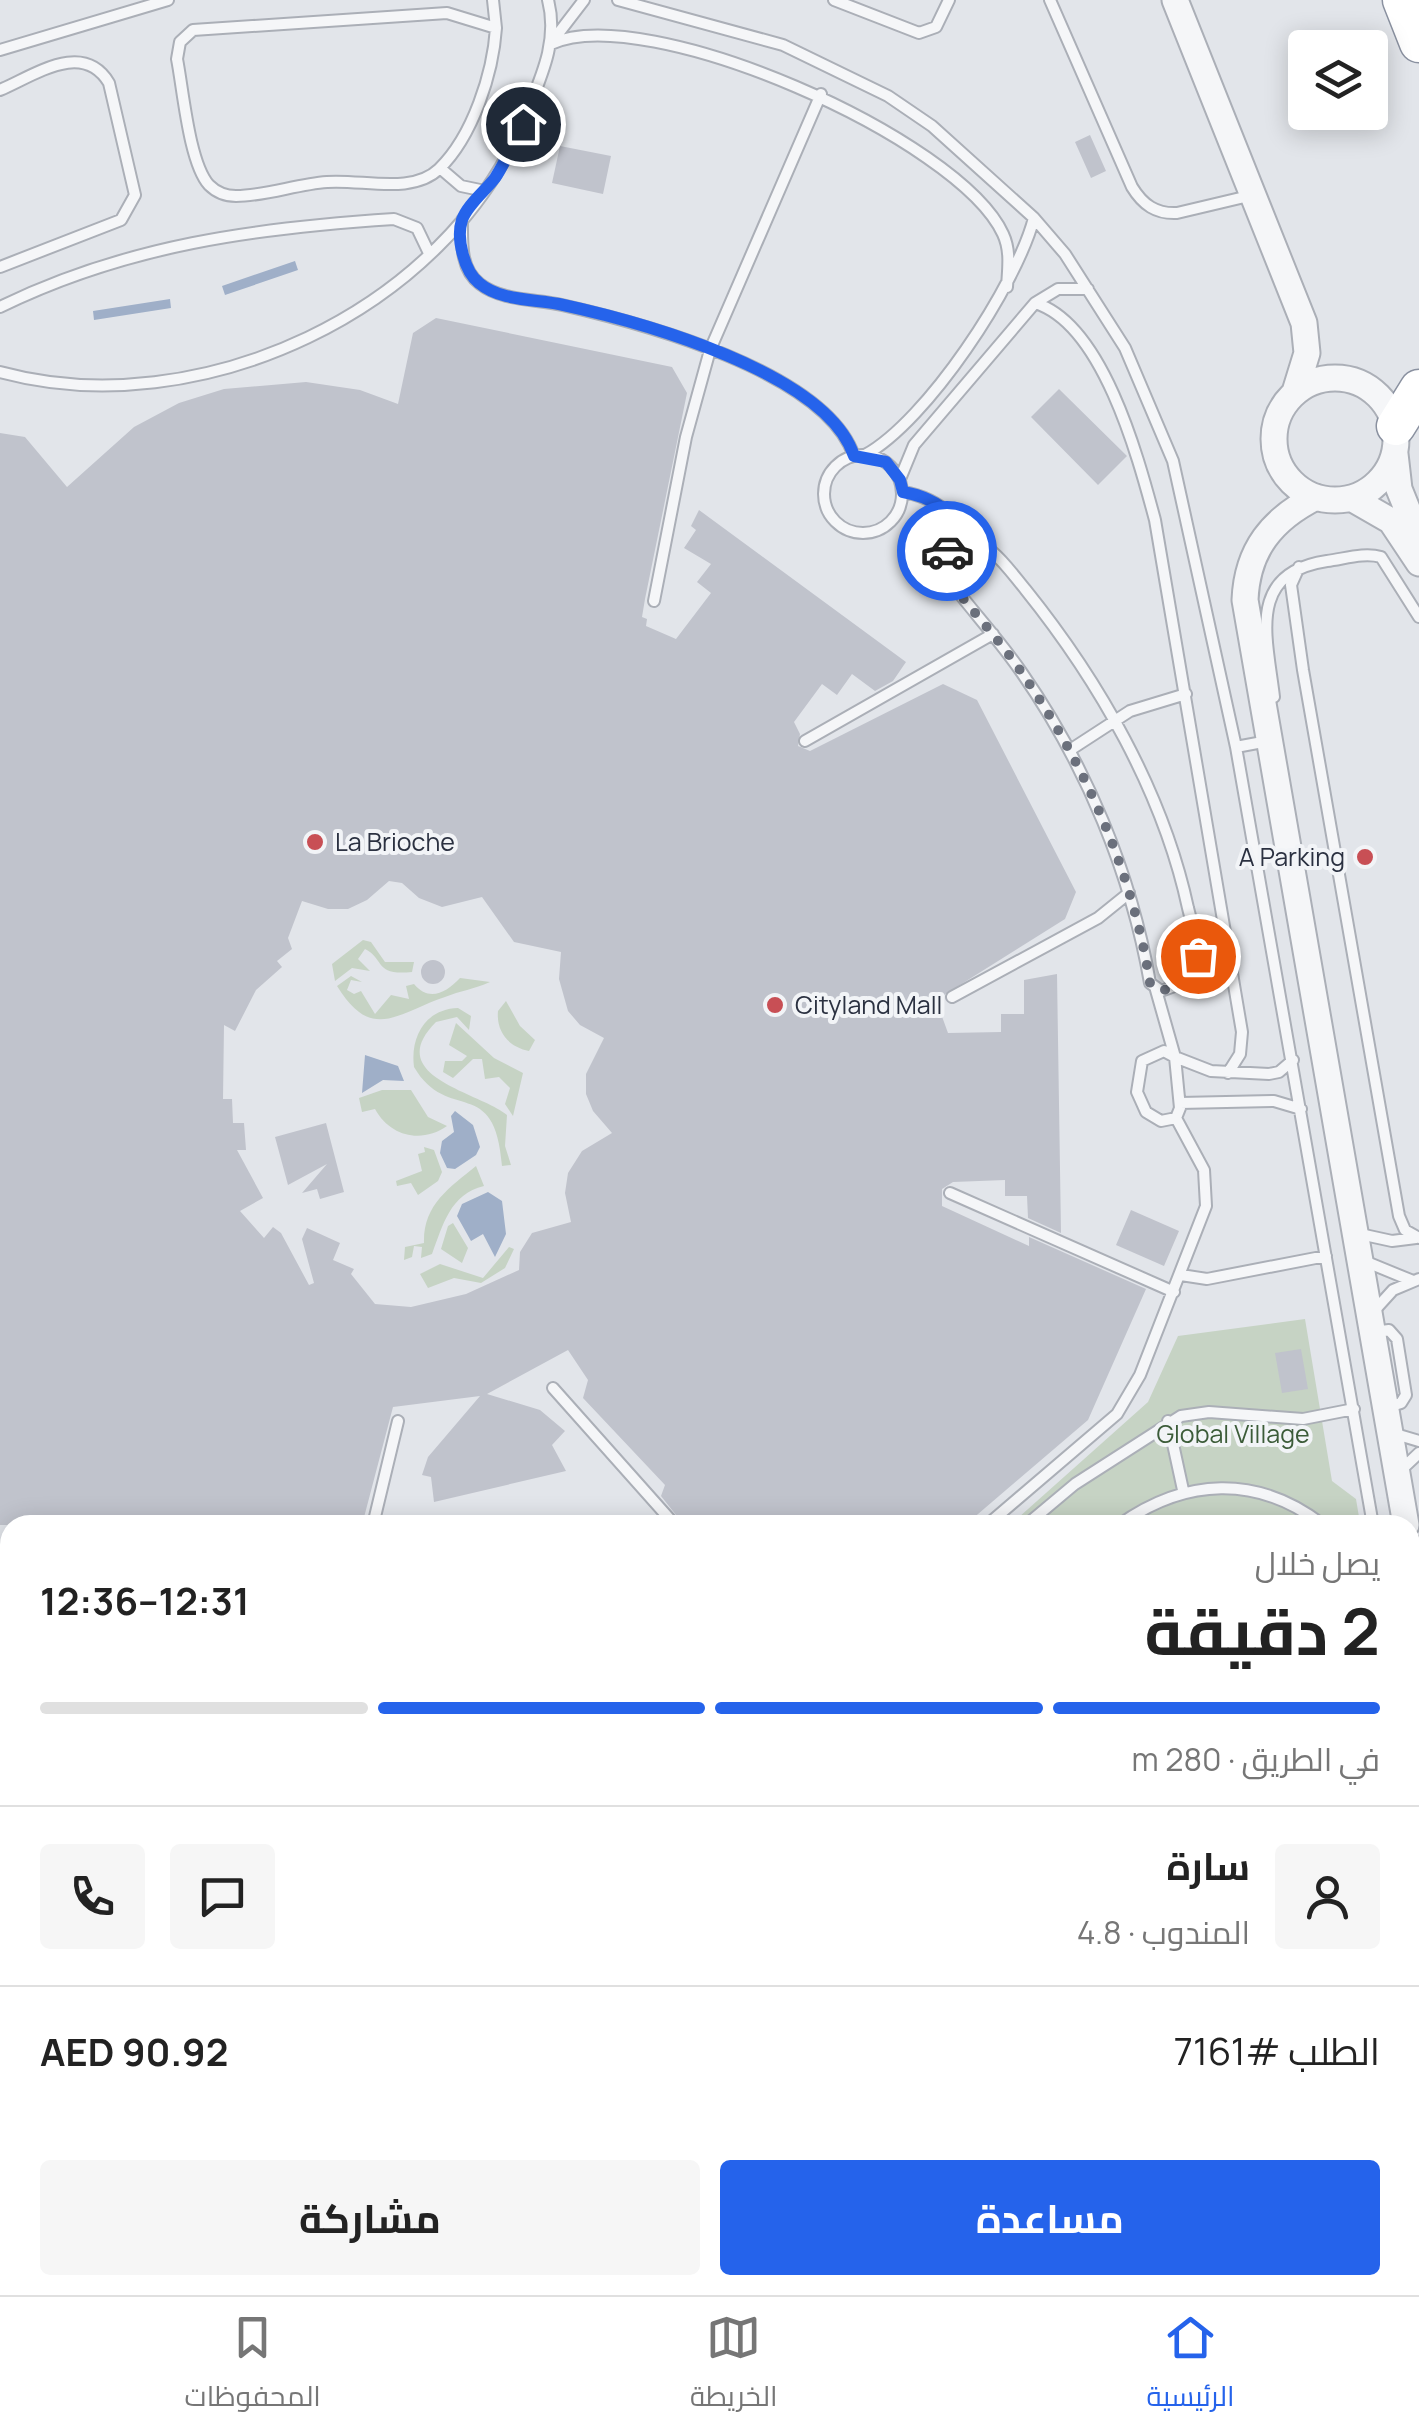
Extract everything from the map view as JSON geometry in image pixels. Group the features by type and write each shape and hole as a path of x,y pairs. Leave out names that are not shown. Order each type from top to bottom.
{"highway":[{"path":"1402,0 1419,43"},
{"path":"1396,440 1419,388"}],"street":[{"path":"1175,0 1304,322 1308,352 1296,392 1278,418 1275,451 1289,480 1316,498 1351,498 1378,482 1396,440"},
{"path":"1296,392 1324,378 1356,380 1382,398 1396,440 1399,489 1419,538"},
{"path":"1316,498 1271,528 1248,569 1244,600 1404,1515"},
{"path":"1351,498 1390,522 1419,564"}],"lane":[{"path":"0,50 164,0"},
{"path":"492,0 496,28 481,93 440,168 402,184 347,181 242,196 218,192 202,175 177,58 180,42 201,28 447,12 496,28"},
{"path":"548,0 551,44"},
{"path":"0,372 96,388 219,370 292,346 356,313 462,220 485,191 523,124 551,44 584,0"},
{"path":"618,0 782,46 874,88 932,126 1034,218 1088,289 1125,348 1173,461 1236,748 1371,1515"},
{"path":"834,0 919,33 936,27 950,0"},
{"path":"1050,0 1132,187 1146,205 1176,213 1254,195"},
{"path":"551,44 580,32 607,33 710,54 821,94 881,125 965,189 1004,235 1008,247 1007,287"},
{"path":"0,90 65,62 91,64 102,72 109,84 135,195 120,220 0,266"},
{"path":"654,601 682,453 710,350 821,94"},
{"path":"440,168 461,186 485,191"},
{"path":"462,220 466,265 471,275 490,290 608,316 710,350 784,386 827,414 860,455 886,462 900,480 903,492 895,518 885,528 858,534 834,521 827,510 826,483 842,461 860,455 888,438 964,352 1007,287 1026,249 1034,218"},
{"path":"0,307 151,252 242,231 394,219 418,228 428,251"},
{"path":"900,480 914,445 1035,303 1058,289 1088,289"},
{"path":"1035,303 1064,316 1086,340 1135,454 1155,520 1242,1032 1240,1054 1228,1072"},
{"path":"903,492 924,497 947,510 969,539 986,546 1053,624 1114,720 1168,840 1198,956 1192,977 1156,990"},
{"path":"969,539 947,551 943,568 993,634 1070,750 1128,892 1150,983 1156,990 1175,1057 1180,1103 1176,1118 1200,1159 1207,1194 1204,1218 1181,1275 1140,1375 1117,1414 999,1515"},
{"path":"1236,748 1269,741 1276,718 1267,609 1279,582 1300,567 1367,556 1381,558 1419,617"},
{"path":"1300,567 1291,585 1303,670 1399,1216 1404,1230 1418,1238"},
{"path":"805,741 993,634"},
{"path":"1070,750 1141,706 1186,694"},
{"path":"952,998 1098,918 1128,892"},
{"path":"1176,1118 1154,1119 1141,1102 1137,1081 1146,1056 1164,1051 1203,1069 1228,1072 1279,1072 1292,1060"},
{"path":"1180,1103 1274,1101 1301,1109"},
{"path":"950,1193 1174,1292"},
{"path":"1355,1232 1380,1240 1418,1238"},
{"path":"1181,1275 1207,1280 1326,1256"},
{"path":"1360,1258 1378,1270 1416,1280"},
{"path":"1372,1326 1386,1295 1416,1280"},
{"path":"553,1388 666,1515"},
{"path":"1038,1515 1075,1484 1168,1422 1209,1412 1304,1419 1354,1409"},
{"path":"376,1515 398,1420"},
{"path":"1389,1420 1419,1440"},
{"path":"1168,1422 1183,1490"},
{"path":"1398,1476 1419,1453"},
{"path":"1137,1515 1183,1490 1219,1488 1256,1494 1306,1515"}],"green space":[{"path":"363,940 371,942 385,962 414,962 412,972 391,972 365,949 358,959 370,971 352,968 335,981 332,964"},
{"path":"351,976 362,982 351,980 347,990 354,994 361,991 375,1014 391,995 409,999 406,986 414,984 431,994 449,988 460,978 490,982 399,1016 374,1019 362,1014 337,986"},
{"path":"506,1001 520,1026 535,1040 529,1051 510,1042 502,1032 498,1011"},
{"path":"458,1008 471,1016 469,1030 457,1017 436,1022 422,1041 420,1056 427,1070 441,1080 507,1115 505,1146 511,1165 502,1166 498,1137 490,1119 480,1109 441,1094 414,1067 415,1045 423,1026 437,1013"},
{"path":"456,1023 494,1058 523,1073 513,1116 505,1104 510,1088 499,1077 485,1079 482,1059 473,1059 453,1078 443,1072 445,1061 462,1061 467,1056 449,1045"},
{"path":"382,1090 411,1090 428,1117 447,1126 428,1135 408,1135 390,1126 375,1109 362,1112 359,1098"},
{"path":"424,1147 434,1150 442,1172 438,1181 418,1195 411,1183 397,1186 396,1181 422,1171 418,1154 425,1152"},
{"path":"476,1166 484,1186 456,1203 432,1254 421,1258 422,1247 414,1246 412,1257 404,1260 405,1247 424,1243 428,1218 440,1198"},
{"path":"453,1223 468,1248 462,1263 441,1249 448,1226"},
{"path":"509,1247 514,1249 505,1268 481,1283 454,1278 428,1288 420,1274 440,1264 483,1278"},
{"name":"Global Village","path":"1305,1319 1332,1481 1356,1499 1359,1515 1021,1515 1148,1402 1178,1336"}],"water":[{"path":"295,261 298,270 225,295 222,286"},
{"path":"170,299 171,308 94,320 93,311"},
{"path":"365,1055 398,1066 404,1081 383,1080 362,1093"},
{"path":"455,1111 473,1125 480,1147 476,1155 455,1169 447,1168 440,1153 442,1141 454,1132 451,1116"},
{"path":"488,1192 502,1201 506,1234 495,1257 483,1234 471,1241 457,1216 462,1204"}],"building":[{"path":"1090,135 1106,171 1091,178 1075,142"},
{"path":"560,146 611,156 603,194 552,183"},
{"name":"Cityland Mall","path":"436,318 672,367 687,393 645,599 642,617 647,619 646,626 676,639 711,593 697,582 711,564 684,548 696,530 691,526 699,510 906,662 893,681 875,691 852,674 837,695 822,684 794,722 800,734 798,746 810,751 943,684 977,700 1076,892 1065,919 936,1000 948,1033 1001,1032 1001,1014 1024,1014 1024,980 1057,974 1061,1233 1028,1218 1027,1196 1005,1196 1005,1180 953,1182 942,1189 942,1206 1029,1246 1029,1237 1146,1289 1088,1420 977,1515 676,1515 661,1496 665,1485 583,1398 588,1380 568,1350 487,1394 540,1410 565,1431 552,1445 566,1471 434,1502 431,1477 422,1475 428,1457 480,1396 393,1407 365,1515 0,1515 0,433 25,437 67,487 134,427 179,403 224,389 306,382 360,390 398,404 413,333","holes":["389,881 402,883 419,898 442,907 482,897 514,942 561,952 559,979 568,1011 580,1025 604,1038 586,1074 586,1094 593,1111 612,1133 582,1151 568,1173 565,1193 571,1222 532,1233 520,1252 519,1270 466,1294 411,1307 375,1304 351,1274 354,1269 333,1260 340,1243 307,1228 302,1239 314,1283 309,1285 281,1233 273,1227 264,1238 240,1211 263,1198 237,1150 246,1150 244,1123 233,1123 232,1099 223,1099 224,1025 235,1031 256,990 282,967 277,961 292,949 288,938 302,901 328,909 348,909 367,900"]},
{"path":"1059,389 1127,456 1098,485 1031,417"},
{"path":"433,960 442,963 442,981 433,984 424,981 421,972 424,963"},
{"path":"326,1123 344,1192 320,1199 317,1189 302,1193 327,1164 288,1185 275,1137"},
{"path":"1131,1210 1179,1231 1164,1266 1116,1245"},
{"path":"1301,1349 1308,1389 1282,1393 1275,1353"}],"way so far":[{"path":"947,551 943,568 946,576 1020,670 1076,762 1114,850 1152,988 1161,991 1192,977 1198,956"}],"place":[{"name":"La Brioche","path":"315,842"},
{"name":"A Parking","path":"1365,857"},
{"name":"Cityland Mall","path":"775,1005"}],"route":[{"path":"523,124 498,174 462,220 463,254 479,284 510,296 608,316 710,350 799,394 836,422 854,456 876,456 886,462 900,480 903,492 936,502 957,520 969,539 953,544 947,551"}]}
